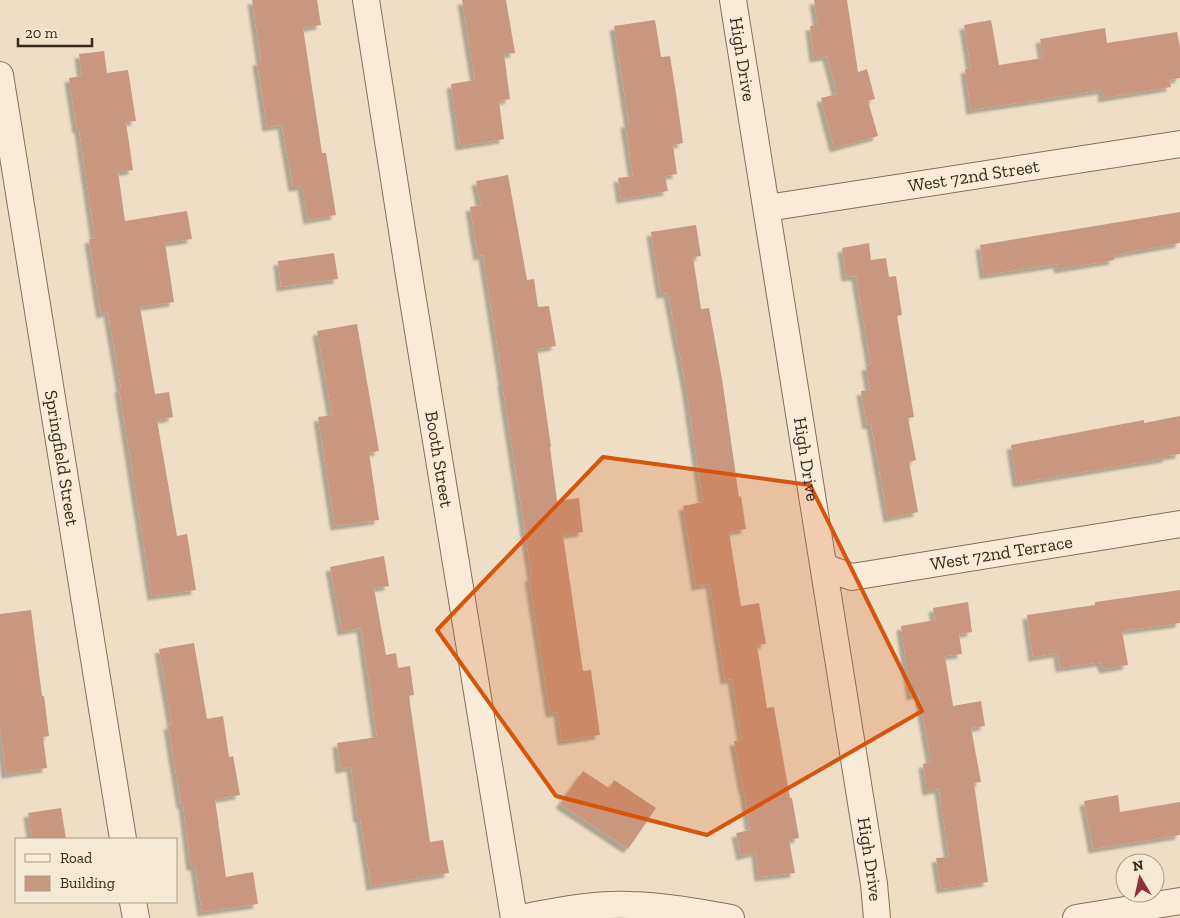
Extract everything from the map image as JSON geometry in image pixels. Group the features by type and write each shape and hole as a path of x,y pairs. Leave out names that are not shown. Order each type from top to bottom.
{"street":[{"name":"Booth Street","path":"366,0 514,918"},
{"name":"High Drive","path":"733,0 874,884 877,918"},
{"name":"Springfield Street","path":"0,75 123,838"},
{"name":"West 72nd Street","path":"767,208 1180,144"},
{"name":"West 72nd Terrace","path":"824,567 852,576 1180,524"},
{"path":"1076,918 1180,901"},
{"path":"133,903 136,918"},
{"path":"521,918 564,909 630,904 682,909 731,918"}],"highlighted area":[{"path":"603,457 810,485 922,711 707,835 556,796 437,630"}],"building":[{"path":"252,0 317,0 321,25 303,28 322,153 326,153 336,215 308,220 302,186 293,187 282,125 267,127 257,61 261,61"},
{"path":"462,0 506,0 515,53 504,54 510,99 499,101 504,139 460,146 451,84 475,80"},
{"path":"814,0 847,0 858,72 867,69 875,99 868,101 878,136 834,148 821,98 837,94 827,56 814,58 810,26 818,26"},
{"path":"655,20 661,57 670,56 683,143 673,145 677,174 665,176 668,191 621,199 618,178 633,176 625,123 629,123 614,26"},
{"path":"991,20 999,65 1043,58 1040,39 1105,28 1107,43 1177,32 1180,48 1180,78 1170,80 1171,87 1103,98 1102,90 971,110 965,69 971,68 964,25"},
{"path":"104,51 107,73 128,70 136,121 126,122 133,170 118,172 125,221 187,211 192,239 165,243 174,302 140,307 155,394 169,392 173,417 157,420 177,536 187,534 196,590 152,596 108,312 101,314 89,239 95,238 79,129 77,129 69,78 82,76 79,54"},
{"path":"508,175 527,280 534,279 538,307 549,306 556,346 537,349 557,501 579,498 583,532 563,535 583,671 591,670 600,735 562,741 558,712 550,713 529,577 532,577 483,255 478,256 470,207 481,205 476,181"},
{"path":"1180,212 1180,243 1113,255 1114,260 1059,269 1058,264 984,275 980,245"},
{"path":"696,225 701,256 693,257 701,309 709,308 722,379 739,497 741,496 746,529 729,532 741,606 759,603 766,644 757,645 767,708 774,707 799,838 789,840 795,873 759,877 756,852 741,856 736,833 750,830 734,741 742,740 732,679 725,680 710,584 696,586 683,506 703,502 686,386 668,293 661,294 651,232"},
{"path":"869,243 871,260 886,258 889,277 896,276 902,315 897,316 914,417 908,418 916,460 909,462 918,512 888,518 871,424 867,425 861,391 870,390 866,366 871,365 856,276 846,277 842,248"},
{"path":"334,253 338,279 281,287 278,261"},
{"path":"357,324 379,451 369,453 379,520 335,526 318,417 332,415 317,331"},
{"path":"1180,416 1180,454 1167,456 1167,458 1017,483 1011,445 1144,420 1144,423"},
{"path":"384,556 389,586 374,588 386,655 396,653 398,668 410,666 414,695 409,696 430,842 443,840 449,873 371,886 360,818 358,818 351,767 340,769 337,743 377,737 361,628 342,631 330,567"},
{"path":"1180,590 1180,623 1122,631 1128,665 1104,669 1101,662 1060,668 1058,653 1033,657 1027,615 1095,605 1095,602"},
{"path":"968,602 972,632 959,634 962,654 945,656 953,706 981,701 985,726 971,728 981,782 974,783 988,882 941,889 936,858 949,857 939,789 927,791 923,764 931,762 919,694 911,696 901,626 935,620 933,608"},
{"path":"31,610 49,736 43,737 47,768 6,774 0,728 0,614"},
{"path":"194,643 207,719 223,716 229,757 233,756 240,795 215,799 226,877 253,872 258,904 202,912 195,866 191,866 183,804 181,804 168,725 172,724 159,649"},
{"path":"583,771 609,788 614,780 656,808 628,849 560,804"},
{"path":"1118,795 1120,812 1180,802 1180,835 1093,849 1084,801"},
{"path":"61,808 66,838 32,838 28,813"}]}
